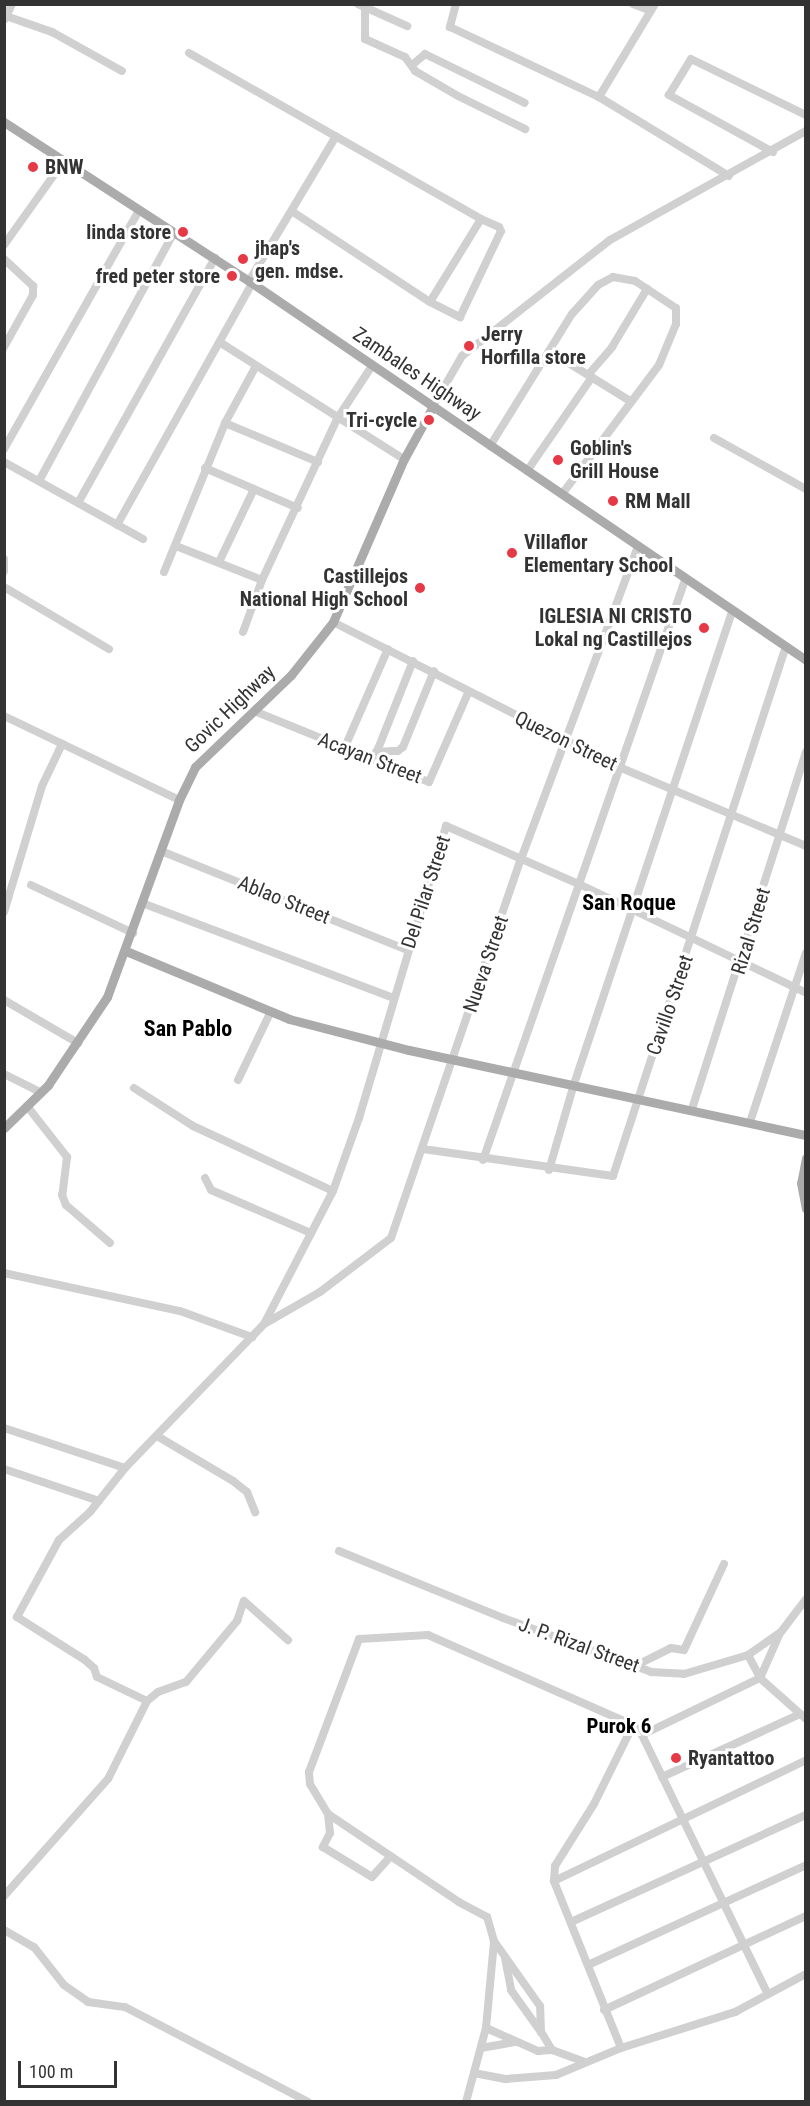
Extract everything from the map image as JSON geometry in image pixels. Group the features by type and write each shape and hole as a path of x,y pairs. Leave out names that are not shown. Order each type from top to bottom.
{"main road":[{"name":"Zambales Highway","path":"4,122 251,282 432,408 638,546 732,613 785,649 806,660"},
{"name":"Govic Highway","path":"4,1128 40,1092 78,1043 107,998 133,933 179,800 195,767 291,675 333,622 404,459 432,408"},
{"path":"126,951 271,1011 380,1041 453,1060 639,1097 806,1135"},
{"path":"806,1158 801,1183 806,1209"}],"street":[{"path":"12,4 5,18 52,32 122,71"},
{"path":"456,4 450,27 599,97 729,176"},
{"path":"599,97 653,8 633,4"},
{"path":"407,26 362,6 365,39 405,57 415,71 525,129"},
{"path":"189,53 481,219 499,226 501,231 460,317 430,302 292,212"},
{"path":"412,65 425,54 525,103"},
{"path":"773,152 669,95 692,59 806,115"},
{"path":"432,408 462,356 610,240 773,152 806,131"},
{"path":"117,525 221,343 251,282 336,136"},
{"path":"4,244 64,161"},
{"path":"4,449 139,210"},
{"path":"430,302 481,219"},
{"path":"39,481 174,232"},
{"path":"78,503 215,258"},
{"path":"4,259 33,286 33,295 4,347"},
{"path":"490,446 551,352 572,314 598,285 613,277 635,281 676,308 676,324 659,365 562,494"},
{"path":"527,471 612,347 647,289"},
{"path":"221,343 337,419 404,459"},
{"path":"551,352 630,401"},
{"path":"164,572 225,423 256,366"},
{"path":"243,632 262,580 298,508 337,419 372,366"},
{"path":"225,423 318,462"},
{"path":"714,438 806,489"},
{"path":"4,462 143,539"},
{"path":"205,468 298,508"},
{"path":"219,562 254,489"},
{"path":"176,546 262,580"},
{"name":"Nueva Street","path":"264,1324 320,1292 391,1238 521,859 638,546"},
{"path":"4,559 4,571"},
{"path":"483,1160 685,580"},
{"path":"4,587 109,649"},
{"path":"549,1170 574,1084 732,613"},
{"name":"Quezon Street","path":"333,622 434,671 468,693 566,742 619,767 806,846"},
{"path":"344,749 388,649"},
{"name":"Cavillo Street","path":"423,1149 549,1170 614,1176 733,816 785,649"},
{"path":"373,761 413,661"},
{"path":"376,752 398,751 403,747 434,671"},
{"name":"Acayan Street","path":"254,711 429,782 468,693"},
{"path":"4,716 179,800"},
{"path":"4,912 42,786 62,744"},
{"name":"Rizal Street","path":"692,1109 741,963 806,752"},
{"name":"Del Pilar Street","path":"264,1324 333,1191 359,1118 407,950 446,826 579,884 806,993"},
{"name":"Ablao Street","path":"161,851 407,950"},
{"path":"31,885 133,933"},
{"path":"142,903 394,998"},
{"path":"750,1122 806,953"},
{"path":"4,1000 78,1043"},
{"path":"238,1080 271,1011"},
{"path":"4,1074 40,1092"},
{"path":"134,1088 193,1126 333,1191"},
{"path":"27,1106 67,1157 62,1195 66,1205 110,1243"},
{"path":"205,1178 212,1190 311,1233"},
{"path":"4,1273 180,1311 252,1337"},
{"path":"147,1701 97,1677 94,1668 85,1660 17,1617 59,1540 99,1501 125,1468 264,1324"},
{"path":"4,1428 125,1468"},
{"path":"157,1436 233,1481 246,1492 255,1512"},
{"path":"4,1469 99,1501"},
{"name":"J. P. Rizal Street","path":"339,1551 503,1618 651,1672 684,1674 748,1655 781,1632 806,1599"},
{"path":"635,1666 670,1648 684,1650 724,1564"},
{"path":"4,1896 108,1779 147,1701 158,1692 186,1682 227,1634 244,1601 288,1640"},
{"path":"642,1735 760,1678 781,1632"},
{"path":"542,2032 540,2006 494,1941 487,1917 328,1814 310,1784 309,1772 358,1639 428,1635 633,1725 642,1735 768,1994"},
{"path":"662,1777 803,1716 760,1678 748,1655"},
{"path":"621,2048 554,1881 555,1866 594,1804 633,1725"},
{"path":"554,1881 680,1817 806,1760"},
{"path":"328,1814 330,1833 322,1847 372,1877 390,1856"},
{"path":"571,1922 806,1815"},
{"path":"588,1965 722,1901 806,1865"},
{"path":"604,2010 743,1943 806,1916"},
{"path":"4,1930 34,1947 64,1985 88,2002 125,2007 309,2102"},
{"path":"466,2102 486,2028 494,1941"},
{"path":"505,1956 512,1990 552,2050"},
{"path":"474,2073 506,2079 556,2075 621,2048 735,2012 806,1974"},
{"path":"486,2028 538,2050 552,2050 585,2062"},
{"path":"481,2048 516,2042"}],"place":[{"name":"BNW","path":"33,167"},
{"name":"linda store","path":"183,232"},
{"name":"jhap's gen. mdse.","path":"243,259"},
{"name":"fred peter store","path":"232,276"},
{"name":"Jerry Horfilla store","path":"469,346"},
{"name":"Tri-cycle","path":"429,420"},
{"name":"Goblin's Grill House","path":"558,460"},
{"name":"RM Mall","path":"613,501"},
{"name":"Villaflor Elementary School","path":"512,553"},
{"name":"Castillejos National High School","path":"420,588"},
{"name":"IGLESIA NI CRISTO Lokal ng Castillejos","path":"704,628"},
{"name":"Ryantattoo","path":"676,1758"}],"district":[{"name":"San Roque","path":"629,903"},
{"name":"San Pablo","path":"188,1029"},
{"name":"Purok 6","path":"619,1726"}]}
